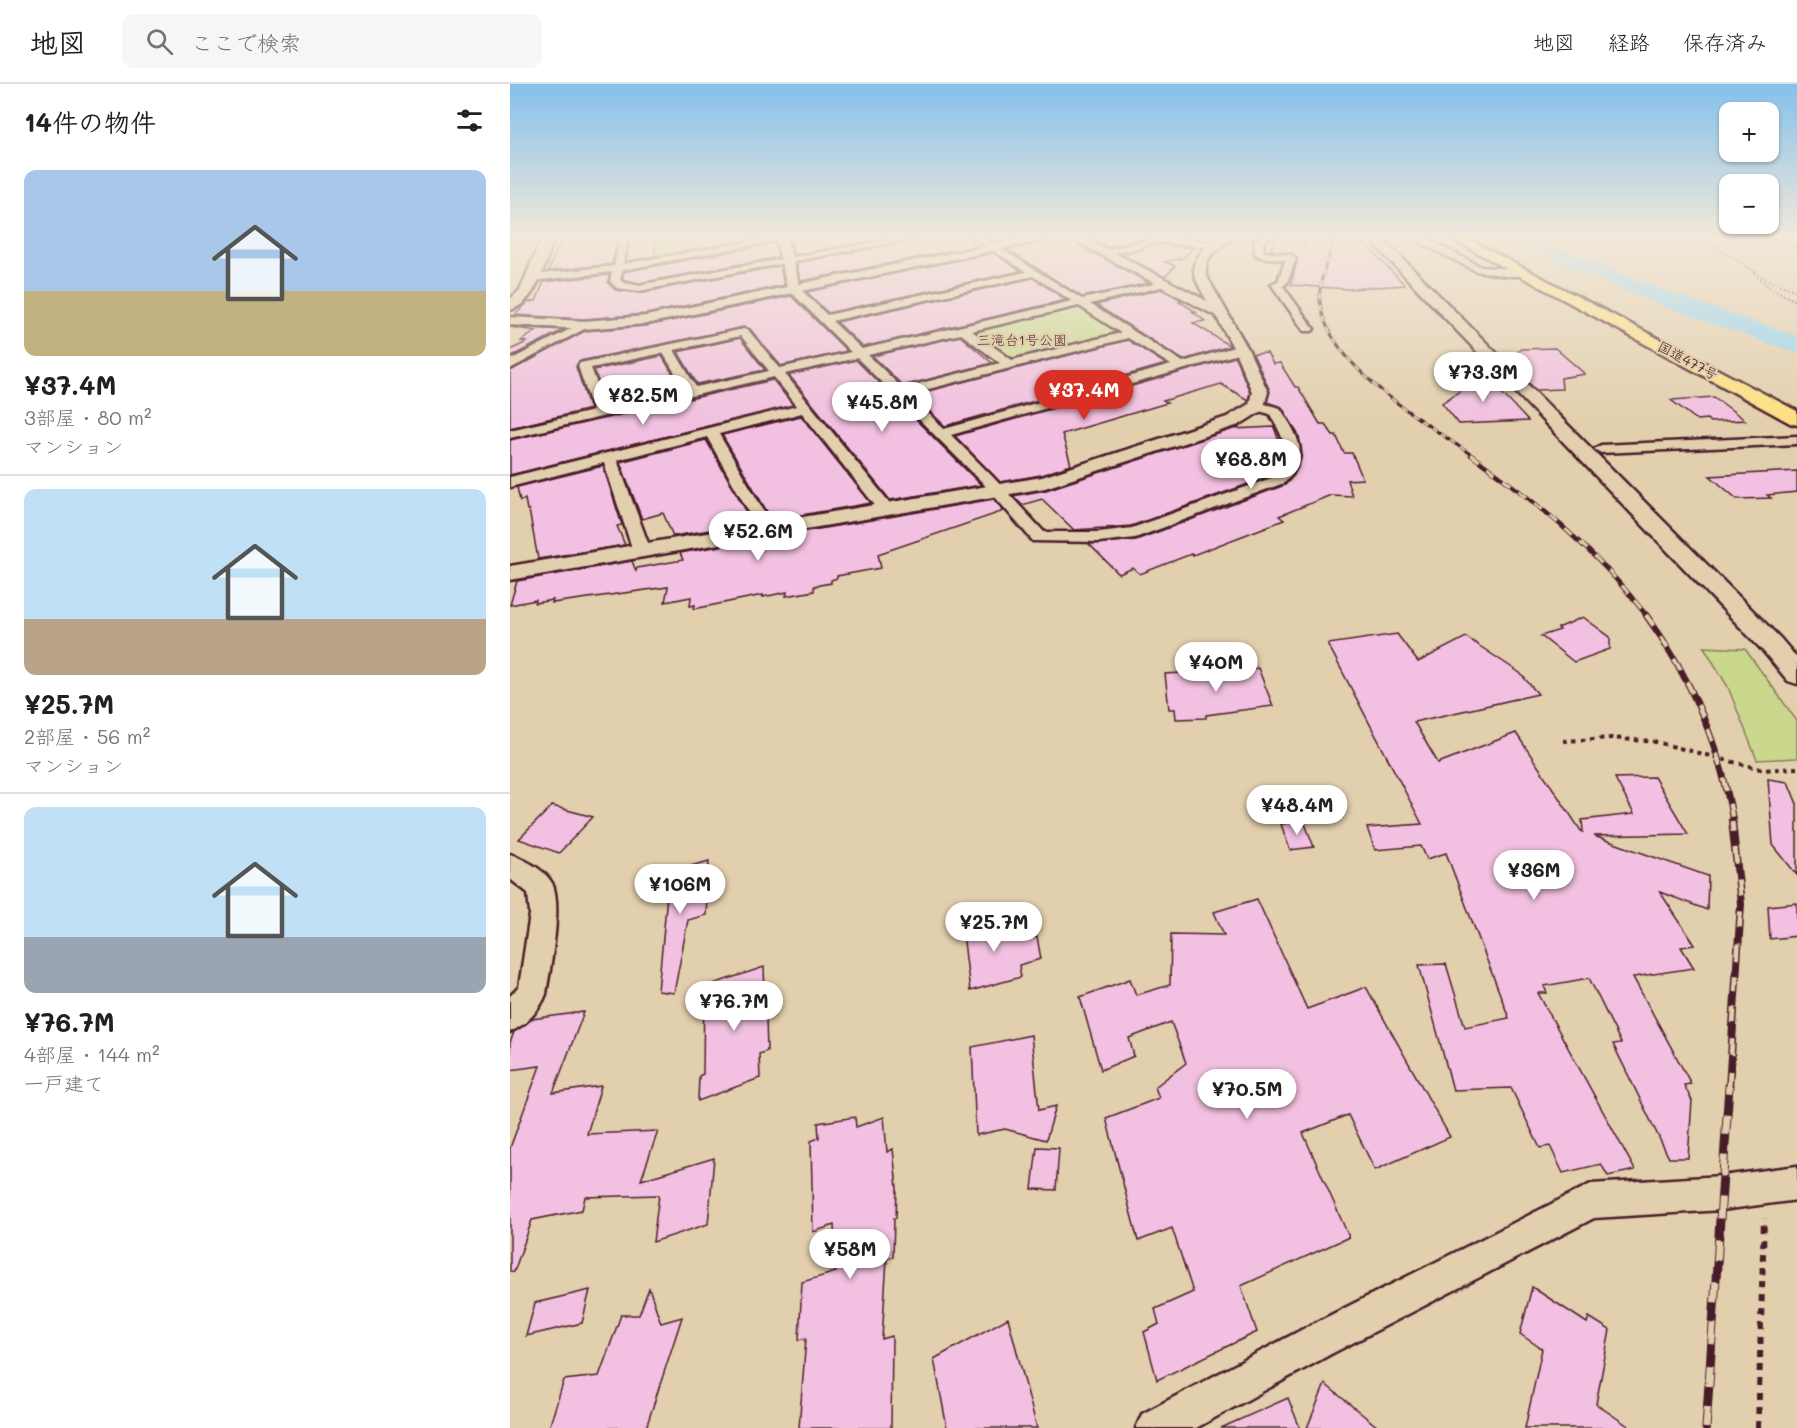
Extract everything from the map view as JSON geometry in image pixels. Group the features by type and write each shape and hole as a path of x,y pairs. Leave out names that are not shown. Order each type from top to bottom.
{"highway":[{"name":"国道477号","path":"1571,298 1797,418"}],"street":[{"path":"510,321 584,326 624,324 754,298"},
{"path":"803,298 987,479 996,492 1039,537 1114,536 1151,529 1264,487 1287,474 1293,467 1296,456 1283,426 1275,411 1257,406"},
{"path":"825,319 922,298"},
{"path":"1074,298 1181,366"},
{"path":"510,434 1100,298"},
{"path":"1192,298 1221,313"},
{"path":"510,571 642,551 1053,481 1233,421 1257,406 1260,392 1241,349 1213,298"},
{"path":"1286,298 1308,329"},
{"path":"1433,298 1772,645 1797,675"},
{"path":"510,365 584,326"},
{"path":"963,330 1010,365"},
{"path":"601,413 584,366 744,332 887,510"},
{"path":"899,393 1129,333"},
{"path":"667,349 693,392"},
{"path":"940,434 1241,349"},
{"path":"510,482 805,408"},
{"path":"711,432 767,530"},
{"path":"1601,449 1797,440"},
{"path":"609,457 642,551"},
{"path":"510,865 530,876 541,888 543,914 532,994 510,1017"},
{"path":"1167,1426 1318,1341 1591,1201 1722,1193 1781,1185"}],"path":[{"path":"1563,741 1612,738 1656,742 1764,770 1797,768"},
{"path":"1758,1428 1781,1185"}],"green space":[{"name":"三滝台1号公園","path":"1073,307 1082,308 1115,329 1109,336 1023,359 1010,359 976,333 980,329"},
{"path":"1704,647 1745,649 1797,721 1797,758 1757,760 1728,687"}],"building":[{"path":"537,298 723,298 646,314 584,319 515,315 528,302 536,301"},
{"path":"783,298 793,298 847,351 781,366 750,329 744,327 580,361 576,367 590,409 510,428 510,371 585,331 646,326"},
{"path":"813,298 898,298 828,313"},
{"path":"945,298 1063,298 1066,300 863,347 837,322"},
{"path":"1126,298 1178,298 1205,321 1193,323 1230,346 1183,360 1096,305"},
{"path":"510,327 563,330 510,357 510,350 527,342 521,341 536,331"},
{"path":"960,336 992,363 903,386 873,356"},
{"path":"740,338 765,370 697,384 678,352"},
{"path":"1128,340 1166,364 945,426 913,395"},
{"path":"1555,348 1585,374 1561,378 1562,389 1536,390 1506,360 1521,349"},
{"path":"1267,353 1273,364 1280,363 1295,387 1298,387 1320,424 1325,424 1333,435 1336,435 1344,453 1352,453 1363,479 1347,480 1352,496 1331,495 1279,516 1284,520 1193,555 1140,574 1133,568 1119,574 1089,544 1136,540 1285,485 1294,475 1302,455 1299,436 1282,407 1267,402 1270,391 1253,354"},
{"path":"662,356 681,388 607,405 594,370"},
{"path":"1235,357 1250,392 1248,400 1221,384 1163,401 1167,403 1062,434 1071,465 1041,475 1000,482 955,436"},
{"path":"856,360 981,485 890,500 789,375"},
{"path":"1491,370 1511,391 1500,391 1528,421 1459,424 1442,403"},
{"path":"773,380 793,405 510,475 510,440"},
{"path":"1714,397 1745,420 1710,422 1707,419 1697,420 1671,400"},
{"path":"801,416 871,503 772,520 722,435"},
{"path":"1274,427 1283,453 1279,468 1273,475 1131,526 1074,530 1042,499 1022,505 1013,496 1046,490 1233,429"},
{"path":"706,440 753,523 673,536 663,513 642,519 620,462"},
{"path":"603,466 622,525 617,526 625,545 538,559 529,510 527,510 525,499 520,501 517,487"},
{"path":"1797,471 1797,492 1767,495 1771,498 1737,499 1710,476"},
{"path":"994,499 1004,511 878,554 881,568 837,576 831,580 831,583 814,586 814,591 786,596 787,592 763,597 763,595 694,609 695,605 690,606 691,597 665,602 668,587 552,603 553,600 535,603 536,600 510,605 517,581 632,561 636,571 637,568 683,560 680,553"},
{"path":"1583,617 1610,637 1610,649 1574,662 1541,636 1560,630 1558,628"},
{"path":"1397,634 1418,662 1466,637 1520,673 1538,694 1414,722 1438,763 1516,733 1581,831 1583,832 1582,820 1634,814 1615,778 1654,777 1688,834 1594,836 1708,876 1707,910 1660,892 1695,945 1681,947 1694,968 1633,977 1691,1084 1684,1085 1692,1101 1688,1158 1669,1158 1613,1044 1621,1043 1589,978 1544,986 1547,993 1538,993 1635,1170 1608,1176 1601,1164 1563,1173 1550,1146 1540,1148 1511,1088 1453,1090 1419,965 1446,964 1465,1027 1509,1018 1446,853 1427,859 1421,846 1375,850 1367,828 1422,824 1328,644"},
{"path":"1258,668 1273,706 1206,715 1206,718 1176,719 1175,709 1169,709 1165,674 1199,672 1199,676"},
{"path":"1768,779 1788,782 1797,804 1797,875 1773,845"},
{"path":"552,806 593,817 559,853 519,839"},
{"path":"1304,821 1314,847 1290,850 1281,824"},
{"path":"709,861 706,915 688,920 674,993 658,991 667,895 656,898 658,875"},
{"path":"1257,899 1307,1009 1366,987 1450,1137 1375,1170 1348,1115 1303,1133 1349,1237 1241,1286 1257,1332 1157,1380 1144,1332 1159,1324 1155,1309 1193,1292 1172,1228 1138,1241 1106,1118 1159,1098 1155,1087 1186,1063 1171,1022 1129,1038 1134,1056 1101,1070 1080,997 1130,979 1136,995 1170,985 1171,934 1224,935 1214,912"},
{"path":"1797,903 1797,936 1770,939 1768,906"},
{"path":"985,913 986,931 1012,925 1015,942 1037,937 1041,959 1019,965 1021,977 970,991 961,917"},
{"path":"764,967 765,993 774,990 775,1015 766,1018 767,1051 759,1054 760,1078 698,1101 699,1076 703,1074 704,987"},
{"path":"584,1012 553,1093 601,1086 587,1134 658,1131 641,1180 714,1158 708,1224 653,1242 659,1195 585,1197 582,1210 532,1220 514,1272 510,1271 510,1148 540,1066 510,1070 510,1043 514,1032 532,1019"},
{"path":"1031,1035 1039,1110 1056,1106 1046,1140 1005,1129 976,1135 972,1047"},
{"path":"855,1117 856,1127 884,1117 887,1152 893,1149 897,1188 896,1218 894,1218 893,1257 887,1258 882,1339 892,1336 891,1428 799,1428 806,1338 799,1340 802,1282 836,1272 834,1225 813,1232 811,1141 819,1138 818,1123"},
{"path":"1037,1147 1059,1148 1056,1190 1032,1189"},
{"path":"1532,1287 1587,1323 1589,1317 1610,1330 1596,1404 1631,1428 1525,1428 1542,1349 1520,1334"},
{"path":"649,1288 661,1323 682,1317 646,1428 549,1428 564,1380 599,1376 621,1315 639,1315"},
{"path":"590,1290 582,1323 526,1336 535,1303"},
{"path":"1008,1318 1037,1428 947,1428 934,1359"},
{"path":"1325,1384 1379,1428 1307,1428"},
{"path":"1288,1398 1300,1428 1221,1428"}],"waterway":[{"path":"1662,298 1797,345"}],"railway":[{"path":"1320,298 1327,326 1340,348 1359,370 1405,409 1473,456"},
{"path":"1471,455 1543,510 1586,548 1647,616"},
{"path":"1646,615 1676,662 1702,713 1721,767 1733,822"},
{"path":"1729,1087 1741,904 1732,821"},
{"path":"1706,1428 1729,1086"}]}
